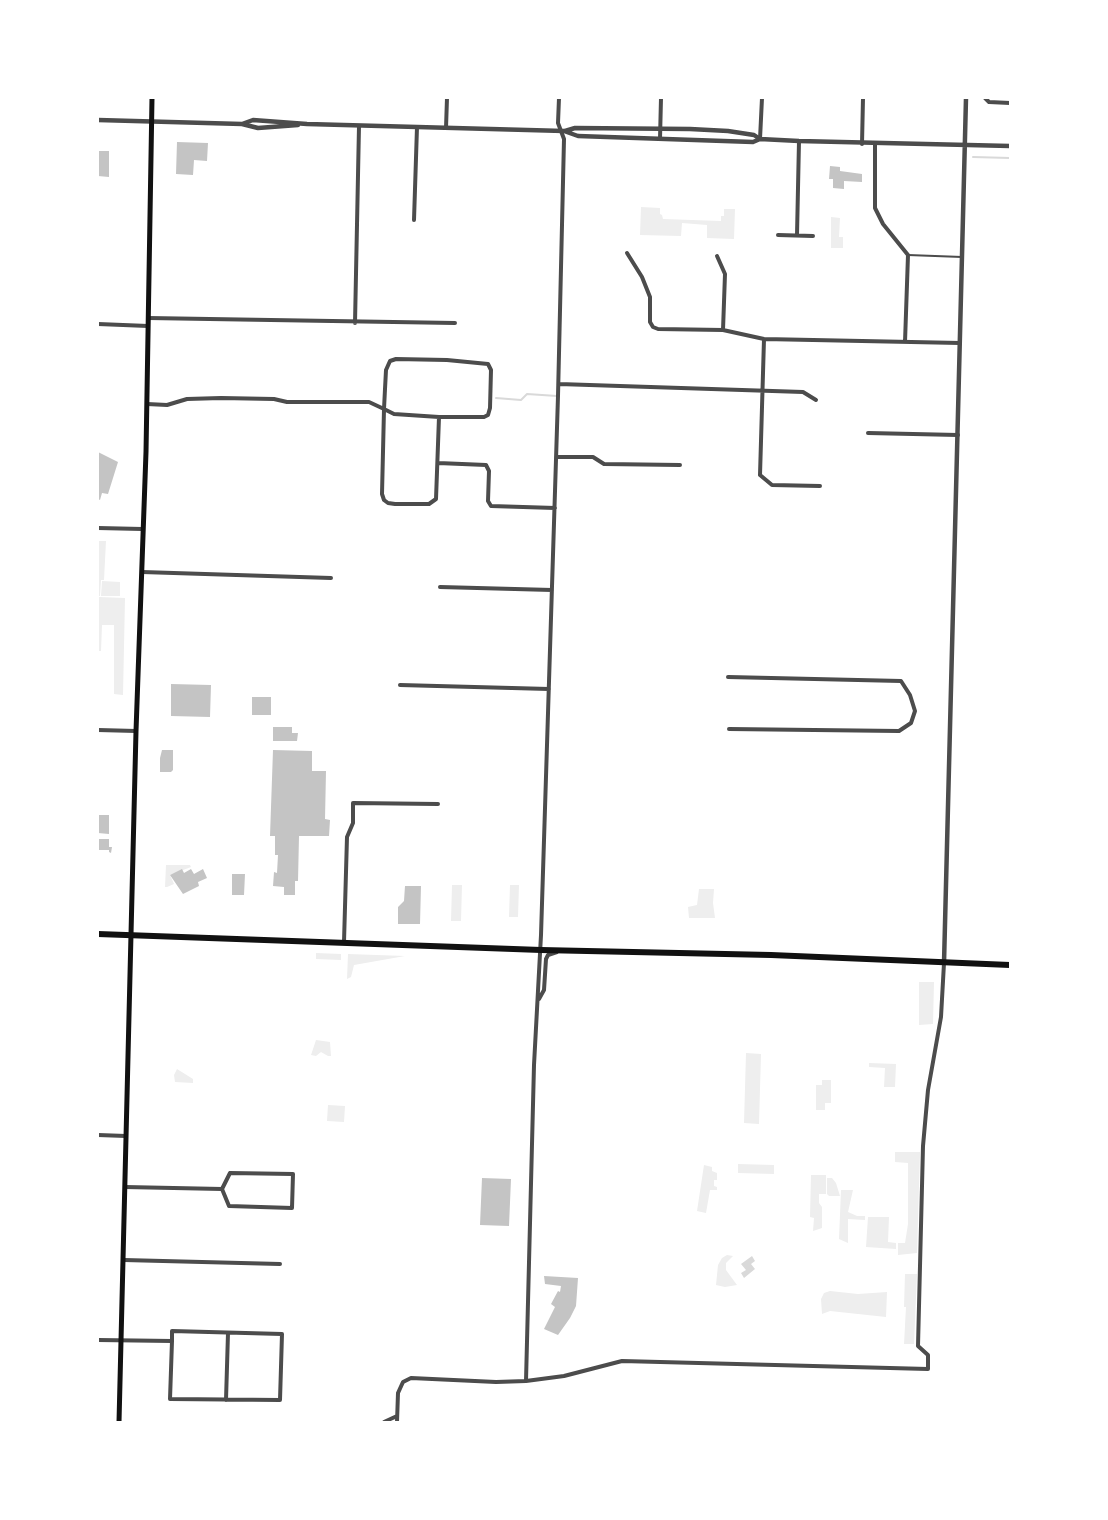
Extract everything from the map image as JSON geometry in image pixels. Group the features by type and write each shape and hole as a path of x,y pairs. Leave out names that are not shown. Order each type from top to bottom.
{"main road":[{"path":"119,1422 136,731 147,404 152,98"},
{"path":"98,934 562,951 787,955 1011,965"}],"street":[{"path":"446,128 447,98"},
{"path":"526,1381 534,1065 541,950 559,384 564,139 558,123 559,98"},
{"path":"660,139 661,98"},
{"path":"760,139 762,98"},
{"path":"862,144 863,98"},
{"path":"397,1422 398,1393 403,1382 411,1378 526,1381 564,1376 622,1361 928,1368 928,1355 918,1346 923,1146 928,1090 941,1017 945,963 966,98"},
{"path":"985,98 988,102 1011,103"},
{"path":"98,120 242,124 258,128 307,124 562,131 575,128 630,128 728,131 754,135 760,139"},
{"path":"355,323 359,126"},
{"path":"414,220 417,127"},
{"path":"630,128 630,138"},
{"path":"562,131 578,136 630,138 1011,146"},
{"path":"797,235 799,141"},
{"path":"875,144 875,208 883,224 908,255 905,342"},
{"path":"778,235 813,236"},
{"path":"627,253 647,288 650,297 650,322 652,327 658,329 723,330 764,339 961,344"},
{"path":"717,256 725,274 723,330"},
{"path":"148,318 455,323"},
{"path":"98,324 148,326"},
{"path":"764,339 760,475 772,485 820,486"},
{"path":"147,404 167,405 187,399 221,398 274,399 287,402 369,402 384,409 394,414 479,417 488,415 490,408 491,370 488,363 447,360 393,360 388,363 384,409 382,494 384,500 395,504 433,503 437,494 439,417"},
{"path":"559,384 803,392 816,400"},
{"path":"868,433 958,435"},
{"path":"556,457 593,457 604,464 680,465"},
{"path":"438,463 486,465 489,471 488,501 491,506 555,508"},
{"path":"98,528 142,529"},
{"path":"141,572 332,578"},
{"path":"440,587 552,590"},
{"path":"728,677 900,681 910,695 915,711 911,723 899,731 729,729"},
{"path":"400,685 549,689"},
{"path":"98,730 136,731"},
{"path":"344,943 347,837 353,823 353,803 438,804"},
{"path":"539,999 544,990 546,959 548,955 562,951"},
{"path":"98,1135 126,1136"},
{"path":"230,1173 293,1174 292,1208 229,1206 222,1189 230,1173"},
{"path":"125,1187 222,1189"},
{"path":"124,1260 280,1264"},
{"path":"172,1331 228,1333 282,1334 280,1400 170,1399 172,1331"},
{"path":"226,1400 228,1333"},
{"path":"98,1340 172,1341"},
{"path":"384,1422 398,1416"}],"lane":[{"path":"908,255 963,257"}],"shaded area":[{"path":"641,207 660,208 663,219 721,221 724,209 735,209 734,239 707,238 707,225 682,223 681,236 640,235"},
{"path":"831,217 840,218 839,237 843,237 843,248 831,248"},
{"path":"98,541 106,541 104,580 101,580 100,596 98,596"},
{"path":"102,581 120,582 120,596 101,596"},
{"path":"99,597 125,598 123,695 114,694 114,625 102,625 101,651 98,651"},
{"path":"166,865 190,865 191,867 170,875 174,884 165,887"},
{"path":"452,885 462,885 461,921 451,921"},
{"path":"510,885 519,885 518,917 509,917"},
{"path":"699,889 714,889 715,918 689,918 688,907 697,905"},
{"path":"316,953 341,954 341,960 316,959"},
{"path":"348,954 405,956 354,965 351,977 347,979"},
{"path":"919,982 934,982 933,1024 919,1025"},
{"path":"316,1040 330,1042 331,1056 321,1052 316,1056 311,1055"},
{"path":"746,1053 761,1054 759,1124 744,1123"},
{"path":"869,1063 896,1064 895,1087 884,1087 885,1068 869,1067"},
{"path":"177,1069 193,1079 193,1083 175,1082 174,1075"},
{"path":"822,1080 831,1080 831,1103 825,1103 825,1110 816,1110 816,1085 822,1085"},
{"path":"328,1105 345,1106 344,1122 327,1121"},
{"path":"895,1152 920,1152 917,1253 898,1255 898,1243 905,1243 908,1224 908,1163 895,1162"},
{"path":"738,1164 774,1165 774,1174 738,1173"},
{"path":"704,1165 712,1167 712,1171 717,1173 714,1186 717,1190 710,1190 706,1213 697,1211"},
{"path":"811,1175 826,1175 826,1194 819,1194 819,1203 822,1207 822,1228 813,1231 814,1218 810,1217"},
{"path":"827,1178 832,1178 836,1183 840,1196 827,1194"},
{"path":"841,1190 853,1190 848,1212 857,1216 865,1216 865,1220 848,1219 848,1243 839,1239"},
{"path":"868,1217 889,1217 888,1242 896,1243 896,1249 866,1247"},
{"path":"727,1255 733,1256 726,1263 726,1270 737,1285 725,1287 716,1285 718,1265"},
{"path":"752,1256 755,1261 751,1264 755,1269 744,1278 741,1273 746,1270 741,1264"},
{"path":"905,1274 917,1274 914,1344 904,1344"},
{"path":"830,1291 858,1294 887,1292 886,1317 830,1311 822,1314 821,1299 824,1293"}],"building":[{"path":"177,142 208,143 207,161 194,160 193,175 176,174"},
{"path":"98,151 109,151 109,177 98,176"},
{"path":"830,166 840,167 840,171 862,174 862,182 844,181 844,189 833,188 833,179 829,179"},
{"path":"98,452 118,462 108,494 102,493 100,500 98,499"},
{"path":"171,684 211,685 210,717 171,716"},
{"path":"252,697 271,697 271,715 252,715"},
{"path":"273,727 292,727 292,733 298,733 297,741 273,741"},
{"path":"162,750 173,750 173,770 171,772 160,772"},
{"path":"273,750 312,751 312,771 326,771 325,819 330,820 329,836 299,836 298,881 295,881 295,895 284,895 284,887 273,886 274,872 277,873 278,855 275,855 275,836 270,836"},
{"path":"98,815 109,815 109,834 98,833"},
{"path":"98,839 109,839 109,847 112,847 111,853 109,850 98,850"},
{"path":"182,869 184,873 191,869 194,874 203,869 207,878 198,882 199,886 183,894 170,875"},
{"path":"232,874 245,874 244,895 232,895"},
{"path":"405,886 421,886 420,924 398,924 398,907 404,901"},
{"path":"482,1178 511,1179 509,1226 480,1225"},
{"path":"544,1276 578,1278 576,1306 558,1335 544,1329 555,1307 551,1304 558,1291 560,1292 561,1286 545,1284"}],"waterway":[{"path":"973,157 1010,158"},
{"path":"496,398 521,400 527,394 557,396"}]}
